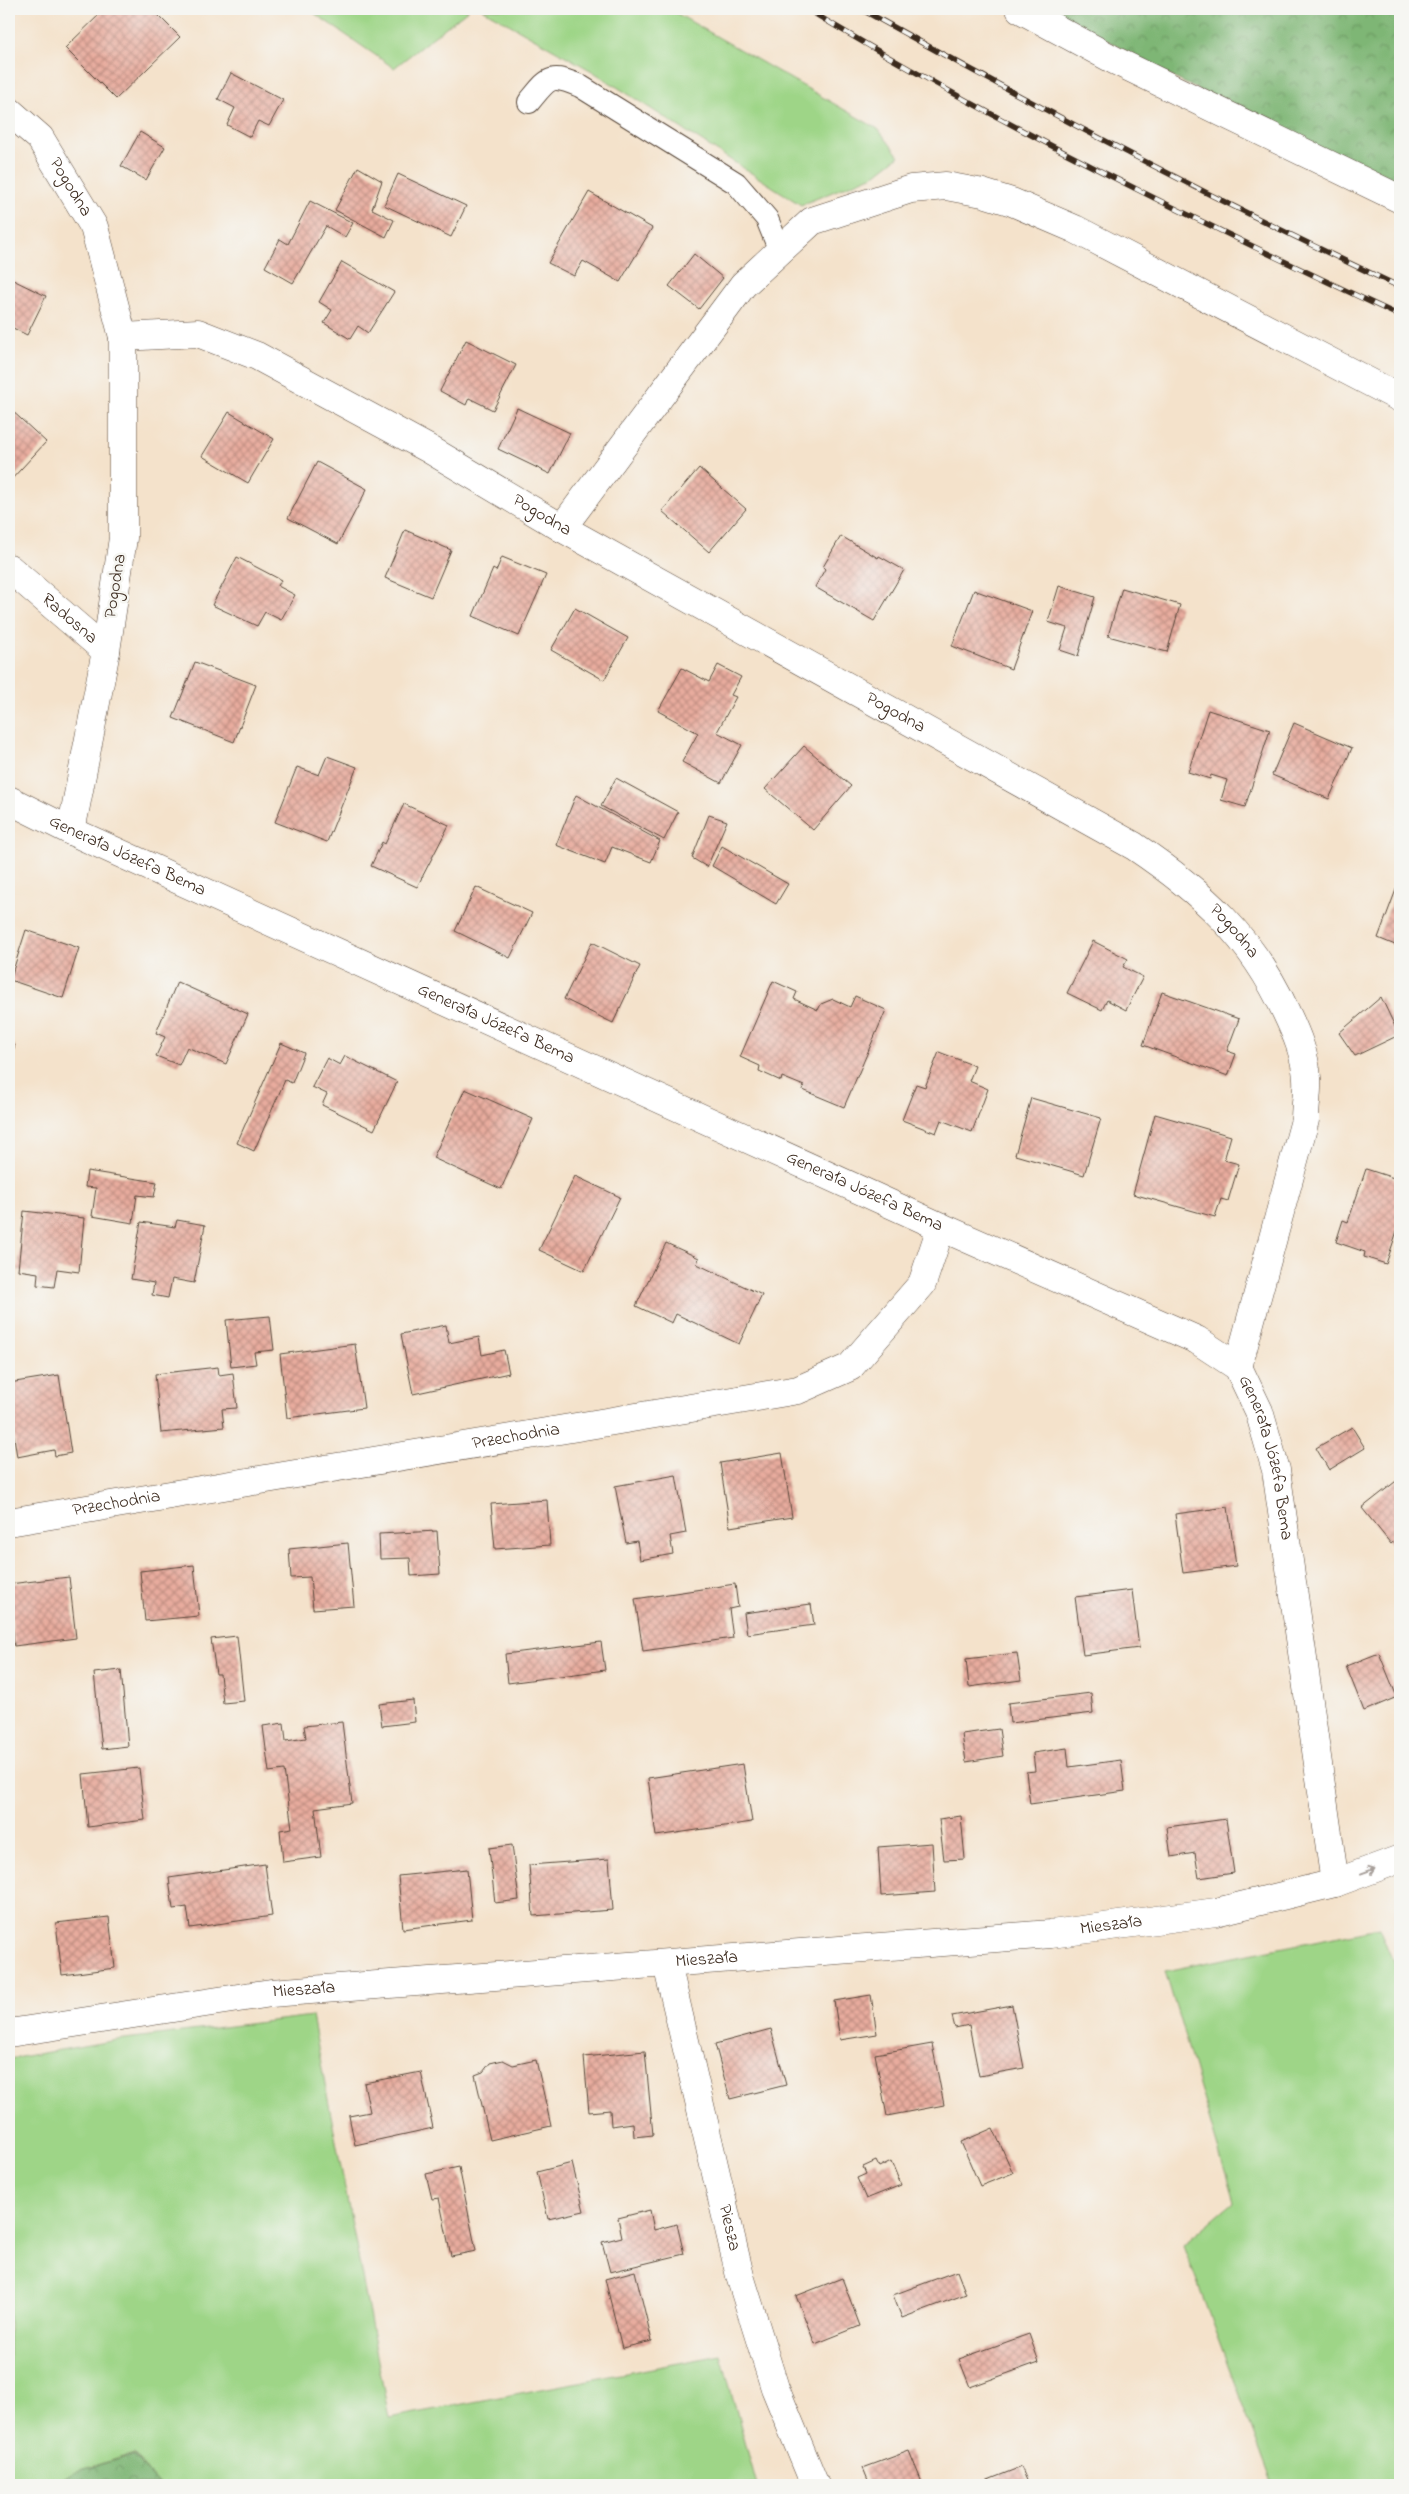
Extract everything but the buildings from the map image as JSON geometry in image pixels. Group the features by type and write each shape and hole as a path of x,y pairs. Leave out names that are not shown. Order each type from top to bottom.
{"street":[{"path":"1020,9 1116,61 1400,199"},
{"name":"Pogodna","path":"9,111 40,138 94,227 123,336 123,538 106,651 71,831"},
{"path":"562,528 743,285 812,221 903,192 946,186 983,193 1012,202 1075,229 1146,264 1291,343 1400,398"},
{"name":"Pogodna","path":"123,336 198,332 258,356 429,449 562,528 1134,846 1170,870 1207,900 1232,925 1255,956 1278,994 1297,1036 1307,1078 1305,1120 1238,1367"},
{"name":"Radosna","path":"9,568 106,651"},
{"name":"Generała Józefa Bema","path":"9,800 71,831 941,1227 1197,1340 1238,1367 1259,1410 1276,1470 1335,1883"},
{"name":"Przechodnia","path":"9,1522 798,1390 850,1367 922,1284 941,1227"},
{"name":"Mieszała","path":"9,2032 271,1993 1051,1934 1216,1912 1335,1883 1400,1859"},
{"name":"Piesza","path":"667,1964 740,2276 775,2388 815,2485"}],"lane":[{"path":"529,102 547,81 560,78 580,86 736,183 767,219 780,251"}],"green space":[{"path":"308,9 469,9 394,68"},
{"path":"482,9 669,9 878,129 899,156 876,174 801,205 592,71"},
{"path":"1053,9 1400,9 1400,188 1164,73"},
{"path":"1379,1928 1400,1978 1400,2485 1273,2485 1183,2245 1234,2202 1165,1971"},
{"path":"312,2016 389,2418 721,2355 757,2485 159,2485 134,2454 73,2472 53,2485 9,2485 9,2059 117,2040"},
{"path":"134,2455 159,2485 53,2485 73,2472"}],"railway":[{"path":"807,9 1025,132 1249,245 1400,316"},
{"path":"861,9 1128,153 1400,287"}]}
